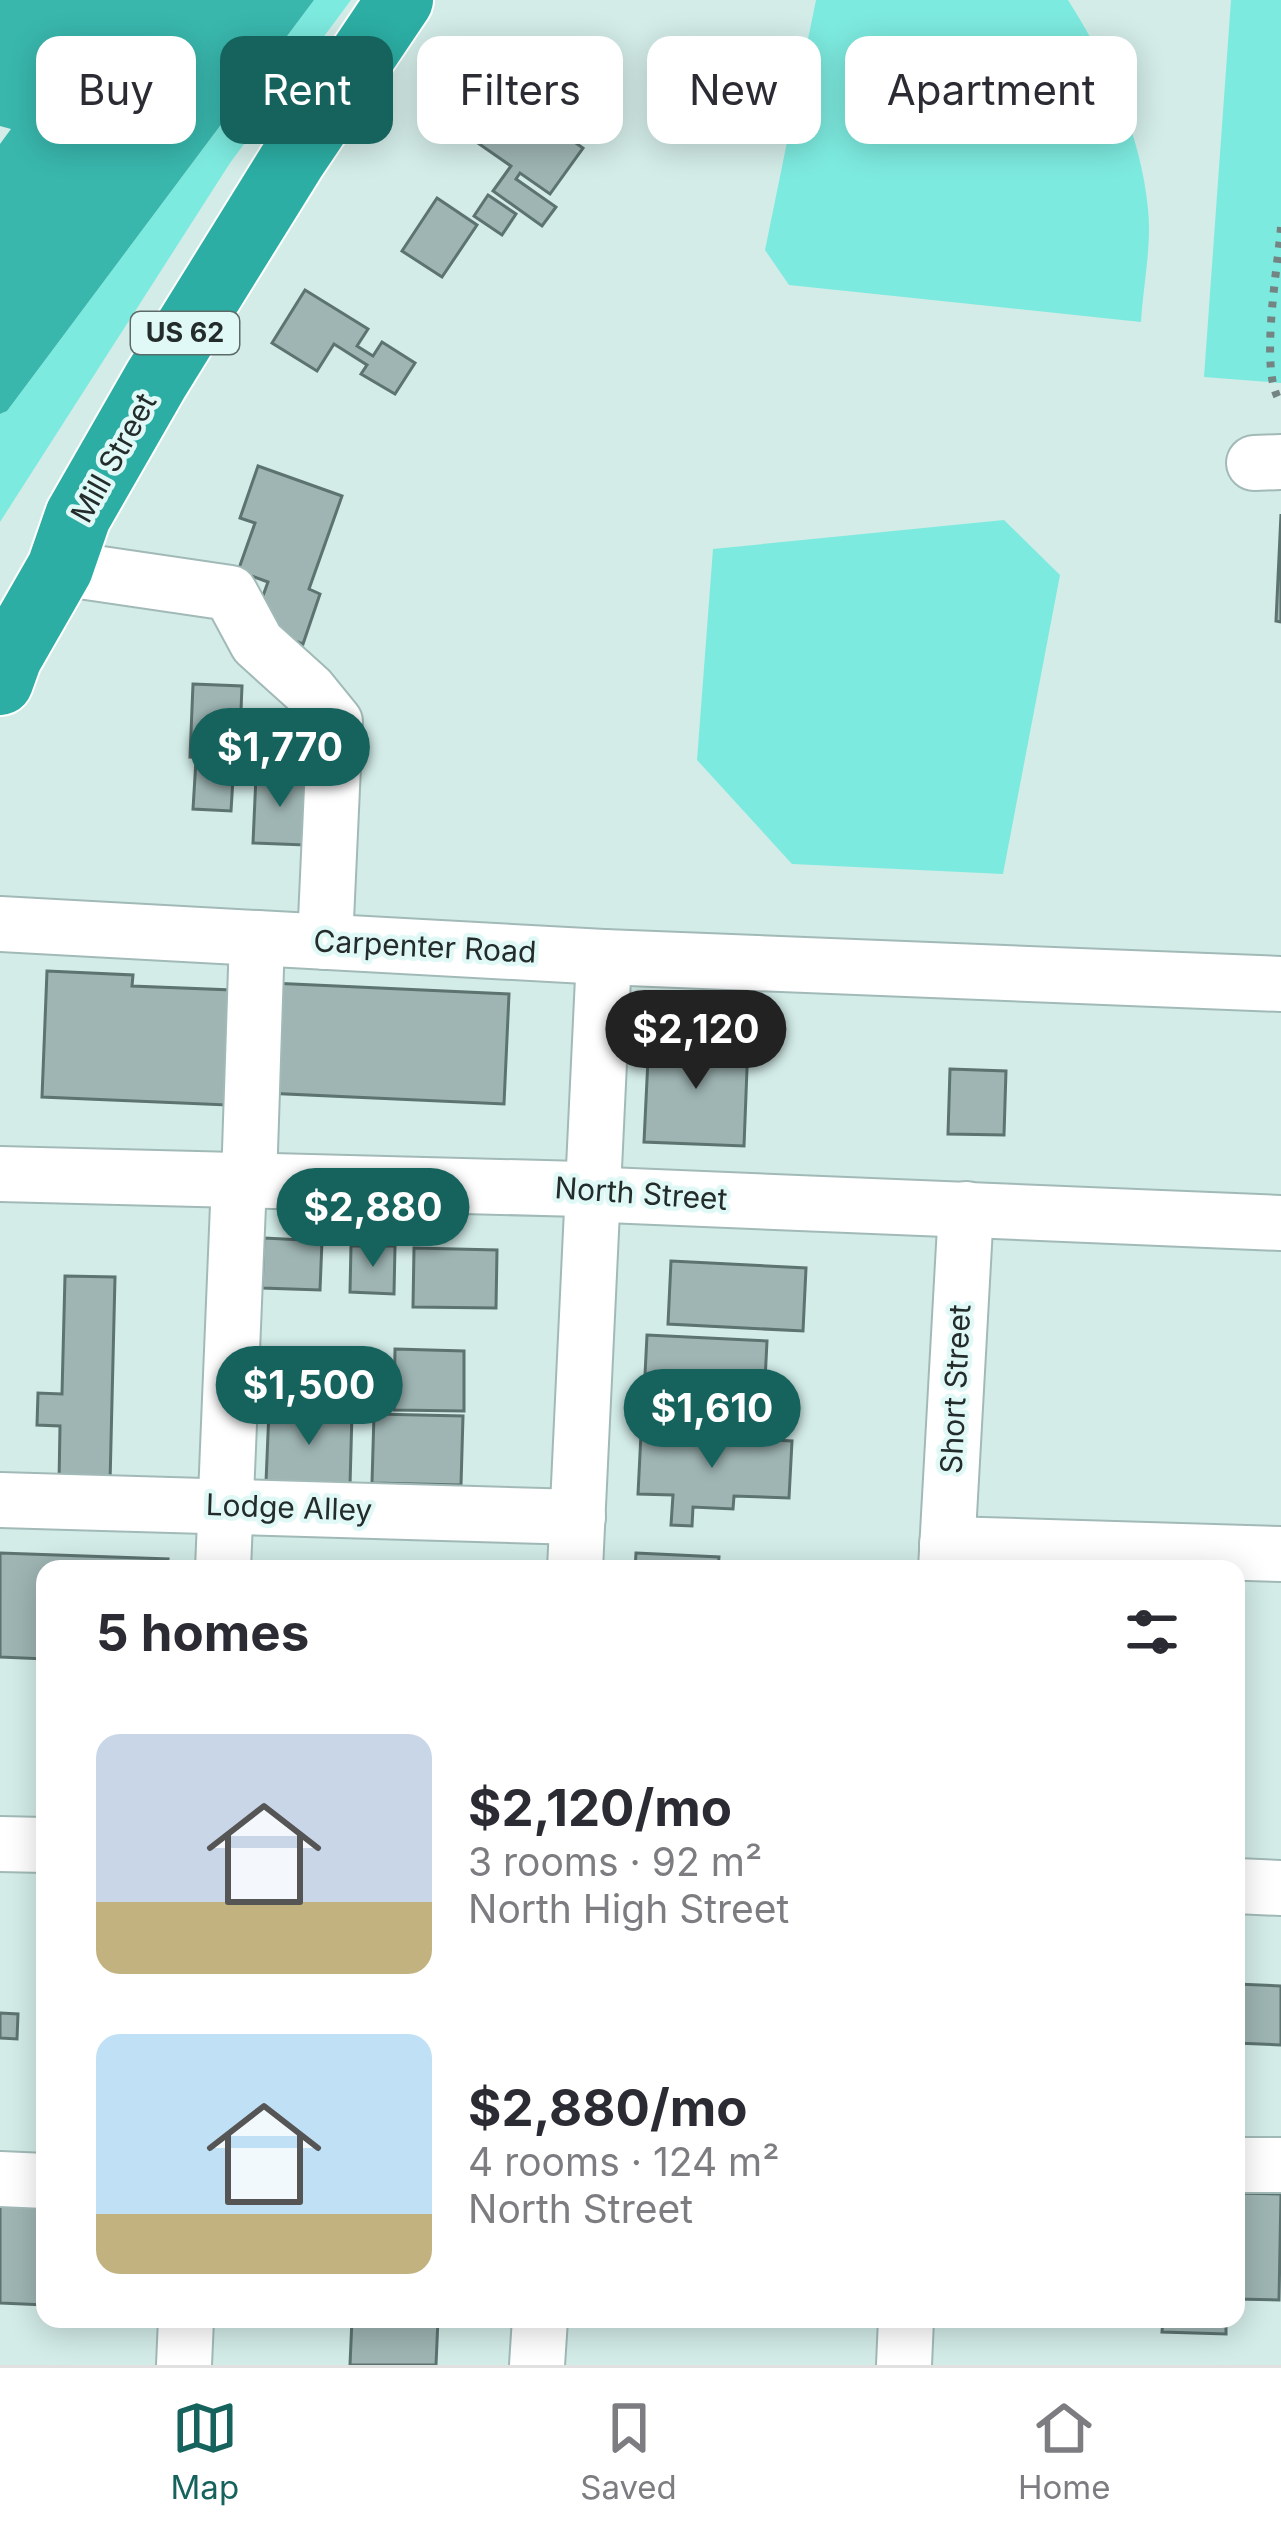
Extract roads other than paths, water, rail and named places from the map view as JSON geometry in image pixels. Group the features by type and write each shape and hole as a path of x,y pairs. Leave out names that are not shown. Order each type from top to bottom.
{"highway":[{"name":"Mill Street","path":"0,682 60,568 78,516 190,324 400,0"}],"street":[{"path":"60,568 230,593 257,643 309,690 335,722 325,942"},
{"name":"Carpenter Road","path":"0,924 604,957 1281,984"},
{"path":"223,1560 257,938"},
{"path":"577,1543 604,957"},
{"name":"North Street","path":"0,1174 593,1192 1281,1223"},
{"name":"Short Street","path":"946,1556 966,1210"},
{"name":"Lodge Alley","path":"0,1500 226,1506 577,1543"},
{"path":"946,1556 1281,1554"},
{"path":"0,1844 36,1845"},
{"path":"1245,1886 1281,1888"},
{"path":"1245,2165 1281,2165"},
{"path":"0,2179 36,2181"},
{"path":"184,2365 186,2328"},
{"path":"537,2365 539,2328"},
{"path":"904,2365 906,2328"}]}
